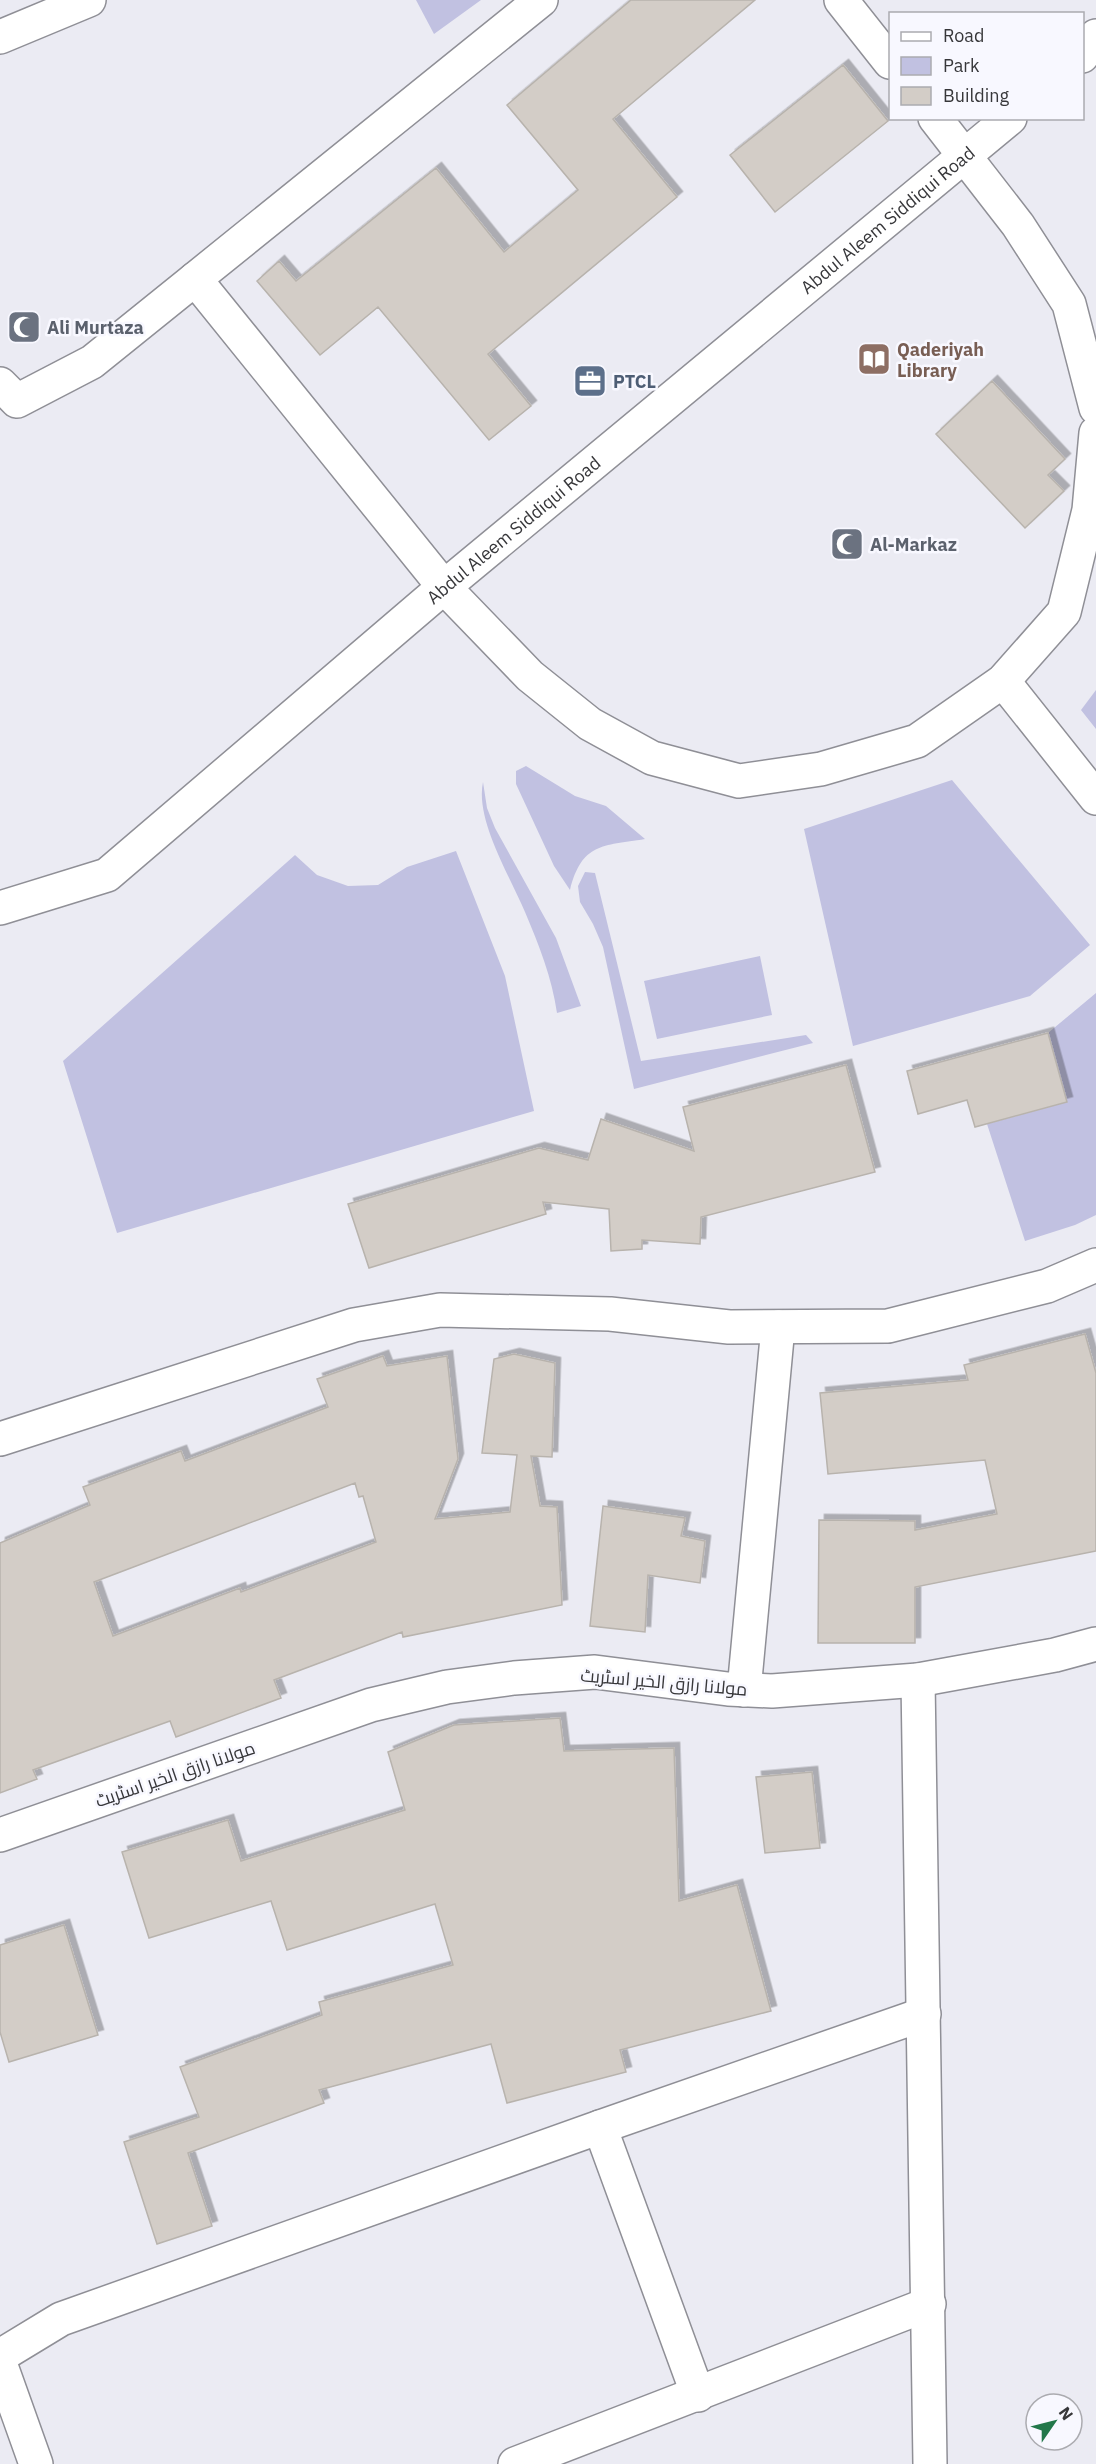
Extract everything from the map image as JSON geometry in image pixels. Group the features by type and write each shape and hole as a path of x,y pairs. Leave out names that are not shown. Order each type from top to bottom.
{"street":[{"path":"0,37 89,0"},
{"path":"0,384 17,401 92,362 541,0"},
{"path":"842,0 889,59"},
{"path":"1084,54 1096,36"},
{"path":"936,120 1018,225 1069,304 1096,408"},
{"name":"Abdul Aleem Siddiqui Road","path":"0,908 107,874 444,588 1009,120"},
{"path":"195,279 444,588 530,676 590,724 652,758 739,781 821,769 917,741 1003,681 1064,612 1089,510 1096,433"},
{"path":"1003,681 1096,798"},
{"path":"0,1439 354,1325 440,1310 610,1314 729,1327 888,1326 1047,1286 1096,1265"},
{"path":"744,1690 778,1327"},
{"name":"مولانا رازق الخیر اسٹریٹ","path":"0,1835 371,1705 447,1687 513,1678 595,1672 744,1690 772,1691 918,1680 1055,1655 1096,1644"},
{"path":"918,1680 930,2464"},
{"path":"0,2356 61,2319 924,2014"},
{"path":"600,2127 698,2395"},
{"path":"515,2464 929,2304"},
{"path":"0,2363 36,2464"}],"green space":[{"path":"416,0 481,0 434,34"},
{"path":"1096,690 1096,729 1081,710"},
{"path":"526,766 575,796 606,806 645,839 606,846 588,855 581,863 570,890 554,866 516,784 516,771"},
{"path":"952,780 1090,945 1030,996 853,1046 804,829"},
{"path":"483,782 487,808 495,828 556,938 581,1006 557,1013 552,987 540,949 489,830 482,797"},
{"path":"456,851 505,976 534,1111 117,1233 63,1061 295,855 317,875 348,886 378,885 407,867"},
{"path":"585,872 595,873 641,1061 806,1035 813,1043 634,1089 603,947 580,902 578,886"},
{"path":"760,956 772,1015 657,1039 644,981"},
{"path":"1096,993 1096,1215 1075,1225 1025,1241 987,1124 1067,1102 1048,1033"}],"building":[{"path":"631,0 755,0 613,119 677,197 488,354 531,406 489,440 378,307 320,355 257,281 279,261 296,281 436,168 504,252 578,190 507,105"},
{"path":"843,65 888,121 775,212 730,155"},
{"path":"992,381 1065,459 1048,475 1064,491 1025,528 936,434"},
{"path":"1048,1033 1067,1102 975,1127 967,1100 918,1114 907,1071"},
{"path":"846,1065 875,1172 701,1217 700,1244 642,1240 642,1249 611,1251 609,1209 543,1202 546,1214 369,1268 348,1204 539,1148 588,1160 601,1119 694,1151 683,1107"},
{"path":"1085,1334 1096,1373 1096,1551 915,1587 915,1643 818,1643 819,1520 915,1521 915,1530 997,1514 985,1460 828,1474 820,1393 968,1380 964,1365"},
{"path":"514,1354 555,1363 552,1457 531,1456 540,1506 557,1507 562,1605 403,1637 402,1632 274,1680 281,1698 176,1737 170,1721 33,1770 37,1779 0,1793 0,1543 90,1505 83,1487 181,1451 185,1461 328,1407 317,1379 383,1356 387,1366 447,1356 458,1459 435,1519 510,1512 517,1455 482,1453 494,1359","holes":["355,1483 359,1497 363,1496 376,1542 241,1592 240,1588 113,1636 94,1582"]},
{"path":"603,1506 685,1518 681,1536 705,1541 700,1583 648,1575 645,1632 590,1626"},
{"path":"560,1718 564,1751 674,1748 679,1901 737,1885 771,2011 620,2050 626,2072 507,2103 491,2044 319,2090 324,2103 188,2153 212,2226 157,2244 124,2142 199,2117 180,2067 322,2015 319,2002 453,1965 435,1904 287,1950 271,1901 149,1938 122,1852 228,1820 241,1861 405,1810 388,1752 454,1725"},
{"path":"812,1772 820,1848 765,1853 756,1777"},
{"path":"64,1925 98,2035 9,2062 0,2032 0,1945"}],"place":[{"name":"Ali Murtaza","path":"24,327"},
{"name":"Qaderiyah Library","path":"874,359"},
{"name":"PTCL","path":"590,381"},
{"name":"Al-Markaz","path":"847,544"}]}
